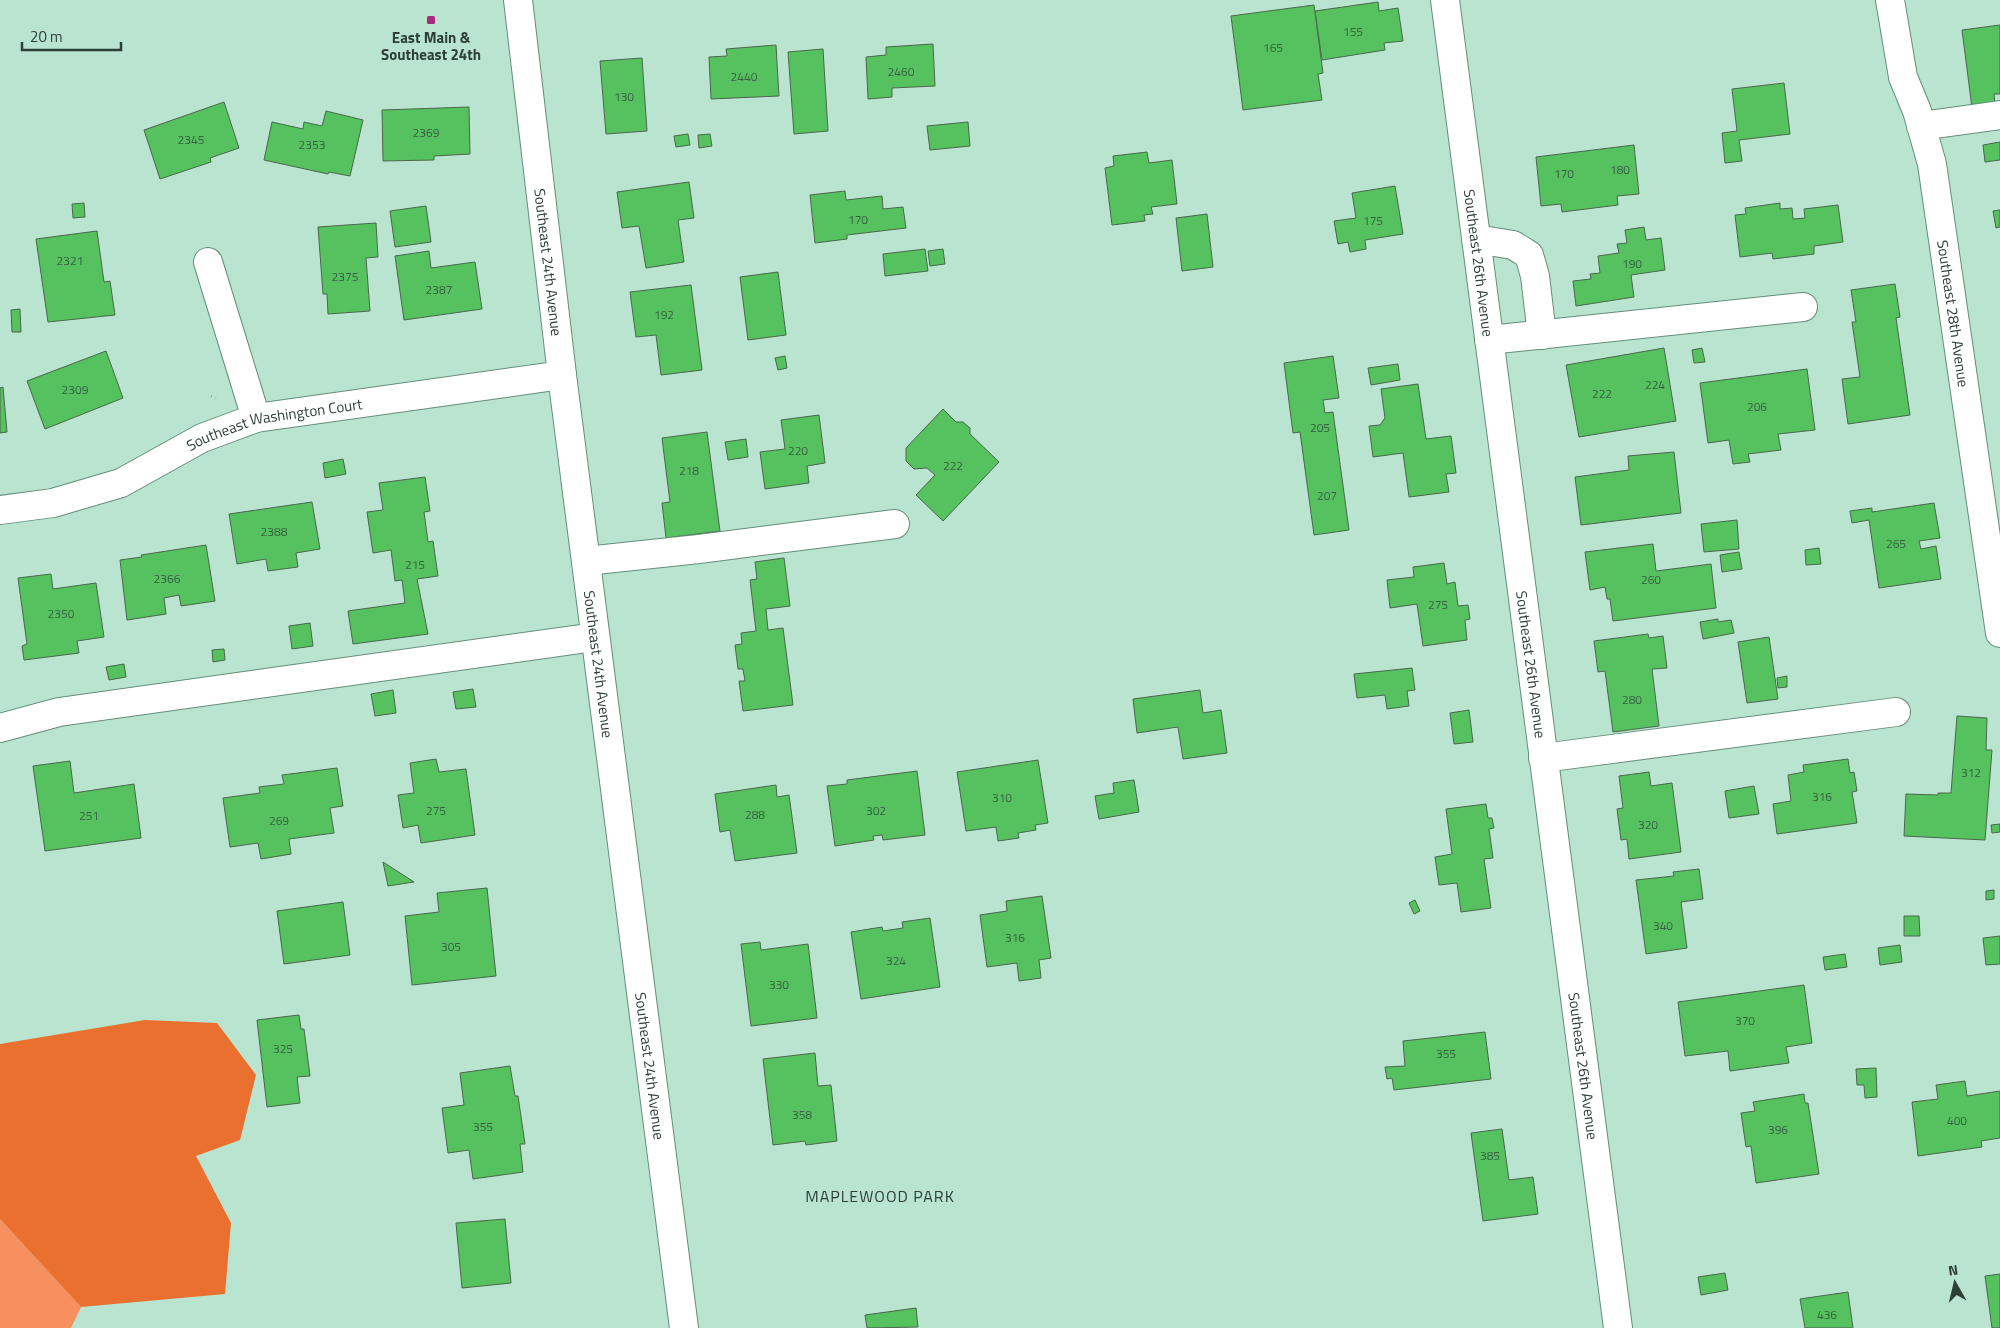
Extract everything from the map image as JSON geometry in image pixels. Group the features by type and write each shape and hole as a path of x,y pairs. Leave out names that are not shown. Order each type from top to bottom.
{"street":[{"name":"Southeast 24th Avenue","path":"518,0 562,375 684,1328"},
{"name":"Southeast 26th Avenue","path":"1445,0 1618,1328"},
{"name":"Southeast 28th Avenue","path":"1890,0 1894,35 1903,76 1932,164 2000,633"},
{"path":"1921,126 2000,116"},
{"path":"1476,239 1513,245 1528,255 1535,276 1542,335"},
{"path":"208,262 256,418"},
{"path":"1489,340 1803,307"},
{"name":"Southeast Washington Court","path":"0,510 53,503 121,483 202,438 256,418 562,375"},
{"path":"586,561 699,549 895,524"},
{"path":"0,728 59,712 595,637"},
{"path":"1544,758 1896,712"}],"path":[{"path":"211,396 216,398"}],"shaded area":[{"path":"145,1020 217,1023 256,1075 240,1140 196,1156 231,1223 225,1294 81,1307 0,1219 0,1044"},
{"path":"0,1219 81,1307 71,1328 0,1328"}],"building":[{"path":"1378,2 1379,11 1398,8 1403,41 1384,43 1385,50 1322,60 1315,11"},
{"path":"1314,5 1323,73 1318,74 1322,100 1243,110 1231,16"},
{"path":"2000,25 2000,94 1994,94 1995,105 1972,108 1962,30"},
{"path":"933,44 935,86 892,88 892,97 868,99 866,57 886,55 886,47"},
{"path":"776,45 779,96 711,99 709,57 727,56 726,49"},
{"path":"823,49 828,131 794,134 788,52"},
{"path":"642,58 647,131 606,134 600,61"},
{"path":"1784,83 1790,134 1739,140 1742,161 1725,163 1722,133 1737,131 1732,89"},
{"path":"224,102 239,148 210,158 211,162 160,179 144,130"},
{"path":"469,107 470,154 434,156 434,160 383,161 382,110"},
{"path":"326,111 363,120 350,176 329,172 328,174 264,160 272,122 303,129 304,122 322,126"},
{"path":"968,122 970,146 930,150 927,126"},
{"path":"688,134 690,145 676,147 674,136"},
{"path":"710,134 712,146 699,148 698,135"},
{"path":"2000,142 2000,160 1985,162 1983,145"},
{"path":"1634,145 1639,194 1617,196 1618,205 1562,212 1561,204 1541,206 1536,157"},
{"path":"1147,152 1149,163 1172,160 1177,204 1151,207 1153,214 1144,215 1145,221 1112,225 1105,168 1114,166 1113,156"},
{"path":"689,182 694,218 678,220 684,262 646,268 639,226 622,228 617,192"},
{"path":"1395,186 1403,234 1365,240 1366,249 1350,252 1348,242 1338,244 1334,221 1356,218 1352,193"},
{"path":"845,191 846,200 882,196 883,209 903,207 906,228 847,235 847,239 815,243 810,195"},
{"path":"84,203 85,217 73,218 72,204"},
{"path":"1780,203 1780,209 1792,208 1793,219 1805,218 1804,209 1838,205 1843,242 1814,246 1814,254 1773,259 1772,253 1740,257 1735,215 1746,214 1745,208"},
{"path":"426,206 431,242 395,247 390,211"},
{"path":"2000,210 2000,227 1996,228 1993,211"},
{"path":"1207,214 1213,267 1182,271 1176,218"},
{"path":"376,223 378,257 366,258 370,311 328,314 327,294 323,294 318,227"},
{"path":"1644,227 1646,240 1661,238 1665,270 1631,275 1634,297 1576,306 1573,281 1591,279 1590,274 1600,273 1598,256 1619,253 1617,244 1627,243 1625,230"},
{"path":"97,231 104,282 110,281 115,315 48,322 36,239"},
{"path":"925,249 928,271 885,276 883,254"},
{"path":"943,249 945,264 930,266 928,251"},
{"path":"429,251 431,268 475,262 482,309 404,320 395,256"},
{"path":"778,272 786,335 748,340 740,277"},
{"path":"1895,284 1900,317 1896,318 1910,415 1848,424 1842,379 1860,377 1852,322 1856,322 1851,290"},
{"path":"691,285 702,370 661,375 656,335 636,337 630,292"},
{"path":"20,309 21,332 12,332 11,310"},
{"path":"1664,348 1676,421 1579,437 1566,365"},
{"path":"1702,348 1705,362 1694,363 1692,350"},
{"path":"106,351 123,398 45,429 27,381"},
{"path":"785,356 787,368 778,370 775,358"},
{"path":"1333,356 1339,398 1323,400 1325,413 1333,412 1349,530 1314,535 1300,432 1293,433 1284,363"},
{"path":"1398,364 1400,380 1371,385 1368,368"},
{"path":"1807,369 1815,430 1778,434 1781,450 1748,454 1750,462 1733,464 1729,440 1708,443 1700,383"},
{"path":"1418,384 1426,439 1451,436 1456,473 1446,474 1449,492 1409,497 1403,453 1373,457 1369,426 1380,425 1385,418 1381,389"},
{"path":"3,387 7,432 0,433 0,388"},
{"path":"943,409 956,422 963,422 970,428 970,434 999,462 943,521 916,495 935,475 927,468 914,469 906,461 906,448"},
{"path":"819,415 825,463 807,466 809,483 765,489 760,452 785,449 781,420"},
{"path":"707,432 720,531 666,538 662,503 670,502 662,438"},
{"path":"746,439 748,457 728,460 725,442"},
{"path":"1674,452 1681,513 1581,525 1575,477 1629,470 1628,456"},
{"path":"343,459 346,474 325,478 323,463"},
{"path":"425,477 430,511 424,512 428,542 433,541 438,576 417,579 428,634 353,644 348,611 405,603 402,580 395,581 391,550 373,553 367,512 383,510 379,483"},
{"path":"312,502 320,549 296,553 298,567 268,571 266,559 237,564 229,514"},
{"path":"1934,503 1940,538 1919,541 1921,549 1936,546 1941,579 1879,588 1869,520 1852,523 1850,511 1872,508 1872,512"},
{"path":"1737,520 1739,549 1704,552 1701,524"},
{"path":"1653,544 1656,571 1711,564 1716,608 1613,621 1610,599 1607,599 1605,587 1590,590 1585,552"},
{"path":"206,545 215,601 181,606 179,595 164,598 166,614 127,620 120,560"},
{"path":"1819,548 1821,564 1806,565 1805,550"},
{"path":"1739,552 1742,569 1722,572 1720,555"},
{"path":"784,558 790,606 766,609 768,630 783,628 793,705 743,711 739,681 745,681 743,669 738,669 735,645 742,644 741,633 756,631 750,580 757,579 755,562"},
{"path":"1444,563 1447,584 1455,582 1458,606 1468,605 1470,619 1465,620 1467,640 1423,646 1417,604 1390,608 1387,580 1414,577 1413,567"},
{"path":"51,574 53,589 96,583 104,637 77,641 79,653 24,660 22,646 27,644 18,578"},
{"path":"1718,619 1718,622 1731,620 1734,633 1703,639 1700,622"},
{"path":"310,623 313,646 292,649 289,626"},
{"path":"1648,634 1649,638 1663,636 1667,668 1652,669 1659,726 1613,732 1605,671 1598,672 1594,641"},
{"path":"1769,637 1778,699 1747,703 1738,642"},
{"path":"224,649 225,660 213,662 212,650"},
{"path":"124,664 126,677 109,680 106,667"},
{"path":"1412,668 1415,690 1407,691 1409,706 1387,709 1385,695 1357,698 1354,674"},
{"path":"1787,676 1787,687 1778,688 1777,678"},
{"path":"473,689 476,707 456,709 453,692"},
{"path":"393,690 396,713 375,716 371,694"},
{"path":"1200,690 1203,713 1221,710 1227,753 1183,759 1178,727 1137,733 1133,699"},
{"path":"1469,710 1473,742 1454,744 1450,713"},
{"path":"1957,716 1987,718 1986,750 1992,750 1985,840 1904,836 1906,794 1938,795 1938,793 1951,793"},
{"path":"436,759 439,772 466,769 475,835 421,843 418,825 403,828 398,795 414,793 410,763"},
{"path":"1848,759 1850,773 1854,772 1857,791 1852,792 1857,823 1777,834 1773,804 1791,801 1788,775 1804,772 1803,765"},
{"path":"1038,760 1048,823 1035,825 1036,830 1018,833 1019,838 998,841 996,827 966,831 957,772"},
{"path":"70,761 74,793 134,784 141,838 45,851 33,766"},
{"path":"337,768 343,806 330,808 334,833 289,839 291,854 261,859 258,843 230,847 223,798 260,793 259,787 284,784 282,775"},
{"path":"917,771 925,835 883,840 882,835 873,836 874,840 835,846 827,786 847,784 847,780"},
{"path":"1649,772 1651,786 1672,783 1681,852 1629,859 1627,839 1621,840 1617,809 1623,808 1619,776"},
{"path":"1134,780 1139,812 1099,819 1095,796 1114,793 1113,783"},
{"path":"776,785 777,797 789,795 797,853 735,861 730,830 720,832 715,794"},
{"path":"1754,786 1759,814 1729,818 1725,791"},
{"path":"1486,804 1488,818 1492,818 1494,828 1489,829 1493,858 1484,859 1491,908 1461,912 1457,883 1439,885 1435,857 1452,854 1446,809"},
{"path":"2000,824 2000,832 1992,833 1991,825"},
{"path":"383,862 414,882 388,886"},
{"path":"1699,869 1703,899 1681,902 1687,948 1646,954 1636,880 1674,876 1673,872"},
{"path":"487,888 496,976 412,985 405,916 439,912 437,893"},
{"path":"1994,890 1994,899 1986,900 1986,891"},
{"path":"1042,896 1051,958 1039,960 1041,978 1019,981 1017,963 987,967 980,915 1007,911 1006,901"},
{"path":"1415,900 1420,911 1414,914 1409,903"},
{"path":"343,902 350,955 284,964 277,911"},
{"path":"1904,916 1919,916 1920,936 1904,936"},
{"path":"930,918 940,987 861,999 851,932 882,927 883,931 903,928 902,922"},
{"path":"2000,936 2000,964 1986,965 1983,938"},
{"path":"760,942 761,950 808,944 817,1018 751,1026 741,944"},
{"path":"1900,945 1902,962 1880,965 1878,948"},
{"path":"1845,954 1847,967 1825,970 1823,957"},
{"path":"1804,985 1812,1043 1786,1047 1789,1063 1730,1071 1728,1051 1685,1056 1678,1002"},
{"path":"299,1015 301,1029 304,1029 310,1076 297,1077 300,1103 267,1107 257,1020"},
{"path":"1485,1032 1491,1079 1394,1090 1392,1078 1387,1079 1385,1067 1405,1066 1403,1041"},
{"path":"815,1053 818,1086 831,1085 837,1141 806,1145 805,1141 773,1145 763,1059"},
{"path":"510,1066 515,1096 518,1096 525,1144 520,1144 523,1172 473,1179 469,1150 448,1153 442,1108 464,1105 460,1073"},
{"path":"1876,1068 1877,1097 1865,1098 1864,1085 1857,1085 1856,1069"},
{"path":"1965,1081 1967,1096 2000,1091 2000,1138 1981,1141 1982,1147 1918,1156 1912,1102 1938,1099 1936,1085"},
{"path":"1804,1094 1805,1103 1808,1103 1819,1174 1756,1183 1751,1146 1746,1147 1741,1113 1755,1111 1753,1102"},
{"path":"1502,1129 1509,1180 1533,1177 1538,1214 1483,1221 1471,1133"},
{"path":"505,1219 511,1283 462,1288 456,1223"},
{"path":"1725,1273 1728,1290 1701,1295 1698,1277"},
{"path":"2000,1274 2000,1328 1992,1328 1985,1276"},
{"path":"1848,1292 1853,1328 1805,1328 1800,1299"},
{"path":"916,1308 918,1327 867,1328 865,1315"}],"place":[{"name":"East Main & Southeast 24th","path":"431,20"}],"district":[{"name":"MAPLEWOOD PARK","path":"880,1196"}]}
